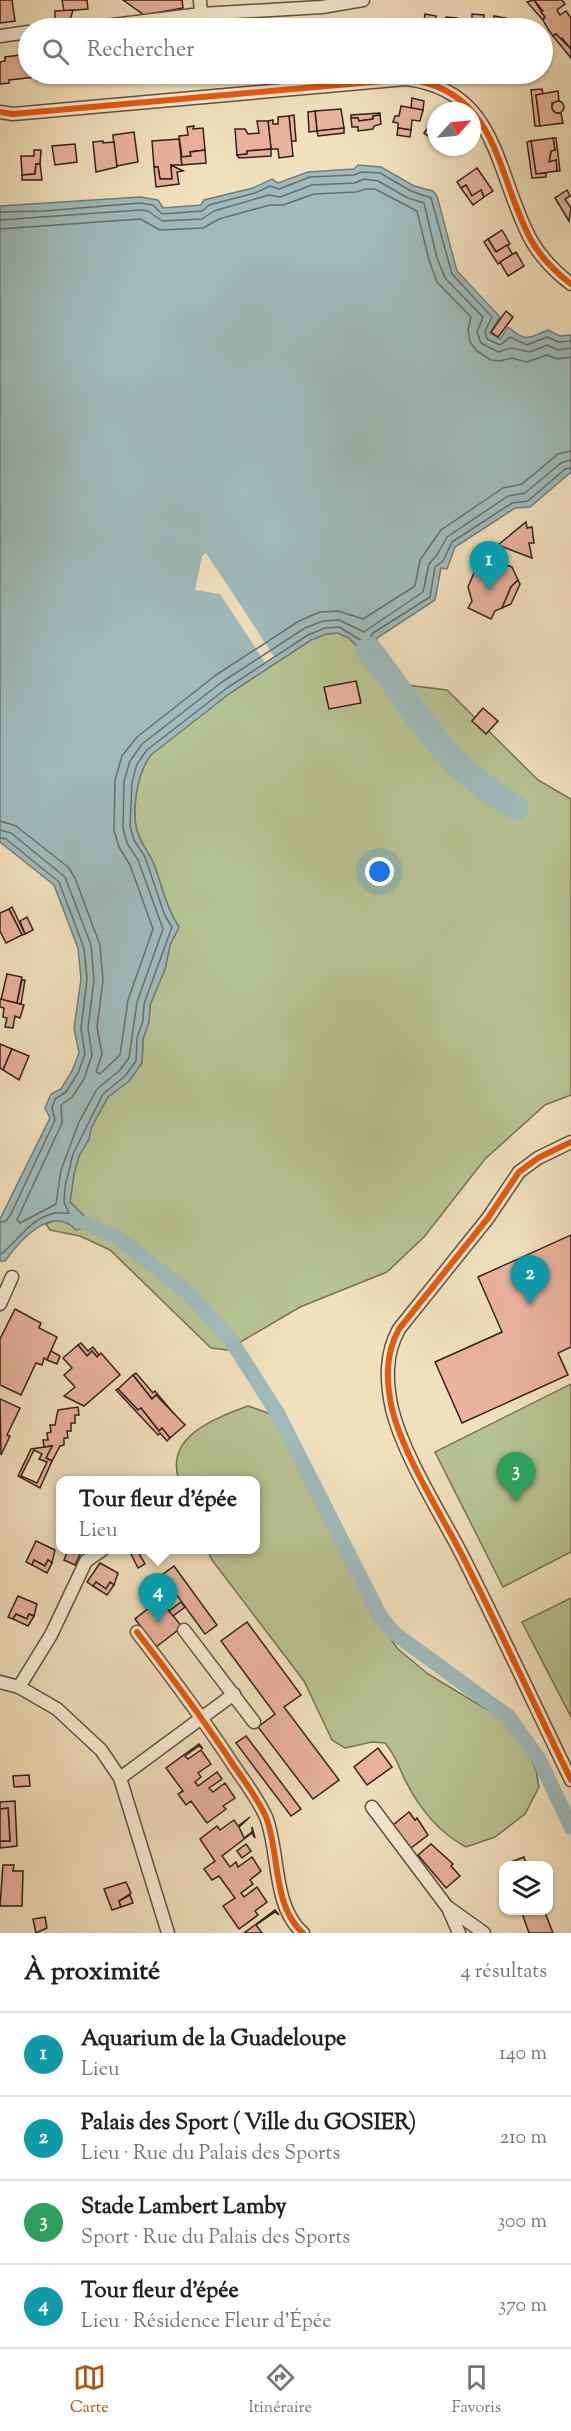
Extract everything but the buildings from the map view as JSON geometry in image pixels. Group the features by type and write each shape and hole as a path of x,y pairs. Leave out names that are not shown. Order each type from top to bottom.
{"street":[{"path":"200,0 201,14"},
{"path":"169,18 322,7 363,0"},
{"path":"0,36 18,33"},
{"path":"0,112 14,114 349,84"},
{"path":"431,84 465,103 482,122 495,147 532,242 551,267 571,284"},
{"path":"571,1142 519,1172 488,1218 399,1329 390,1345 387,1381 393,1410 413,1459 571,1780"},
{"path":"0,1304 12,1277"},
{"path":"19,1688 51,1635 86,1561 96,1554"},
{"path":"184,1630 254,1722"},
{"path":"137,1632 203,1719 266,1816 284,1901 295,1925 303,1933"},
{"path":"0,1682 19,1688 57,1709 101,1750 120,1778 168,1933"},
{"path":"120,1778 234,1694"},
{"path":"372,1807 448,1908 459,1933"},
{"path":"448,1908 484,1933"}],"green space":[{"path":"338,633 349,638 359,648 382,679 391,683 447,690 538,780 571,799 571,1095 545,1105 485,1159 424,1237 387,1272 300,1307 227,1350 211,1348 110,1250 80,1236 50,1230 46,1224 85,1217 70,1202 79,1156 108,1097 129,1081 142,1063 143,1039 149,1022 150,1005 165,969 170,945 179,927 142,842 135,819 138,783 146,762 151,754 230,693 311,640 326,634"},
{"path":"571,1384 571,1552 503,1587 435,1452"},
{"path":"248,1406 271,1414 284,1430 383,1628 398,1649 428,1674 506,1721 526,1748 536,1770 539,1787 525,1814 495,1837 466,1847 438,1827 416,1800 385,1743 372,1742 345,1748 332,1740 304,1681 212,1560 209,1554 260,1554 260,1476 178,1476 176,1465 179,1452 186,1441 195,1431"},
{"path":"571,1598 571,1717 522,1622"}],"water":[{"path":"358,165 381,167 414,186 433,191 437,196 457,271 500,317 490,333 500,339 508,327 527,338 548,330 560,336 571,335 571,472 530,507 515,508 455,547 447,569 441,568 435,600 377,638 375,648 363,652 349,638 338,633 326,634 311,640 230,693 151,755 138,784 135,819 140,839 153,863 168,905 179,927 170,945 165,969 150,1005 149,1022 143,1039 142,1063 129,1081 108,1097 79,1156 70,1202 85,1217 84,1228 76,1230 67,1223 57,1221 47,1223 28,1235 5,1261 0,1261 0,1219 50,1118 45,1108 51,1094 61,1089 79,1053 74,1028 81,979 78,948 54,885 0,842 0,206 140,197 158,200 163,208 201,205 204,200 253,188 272,179 278,183 308,172 354,169"}],"pier":[{"path":"206,553 275,658 266,664 220,594 195,590 202,556"}],"waterway":[{"path":"369,650 426,728 451,757 476,781 516,808"},
{"path":"85,1223 117,1237 188,1293 230,1339 278,1414 380,1616 394,1633 509,1717 539,1759 571,1827"}],"cycle path":[{"path":"0,112 13,114 350,84"},
{"path":"428,84 437,86 460,99 477,117 490,138 531,240 549,264 571,284"},
{"path":"571,1142 538,1158 519,1172 488,1218 399,1329 391,1348 388,1368 392,1409 404,1445 475,1581 571,1780"},
{"path":"137,1632 199,1715 259,1804 270,1831 281,1894 286,1909 293,1922 303,1933"}],"place":[{"name":"Aquarium de la Guadeloupe","path":"489,591"},
{"name":"Palais des Sport ( Ville du GOSIER)","path":"530,1305"},
{"name":"Stade Lambert Lamby","path":"516,1502"},
{"name":"Tour fleur d'épée","path":"158,1623"}]}
